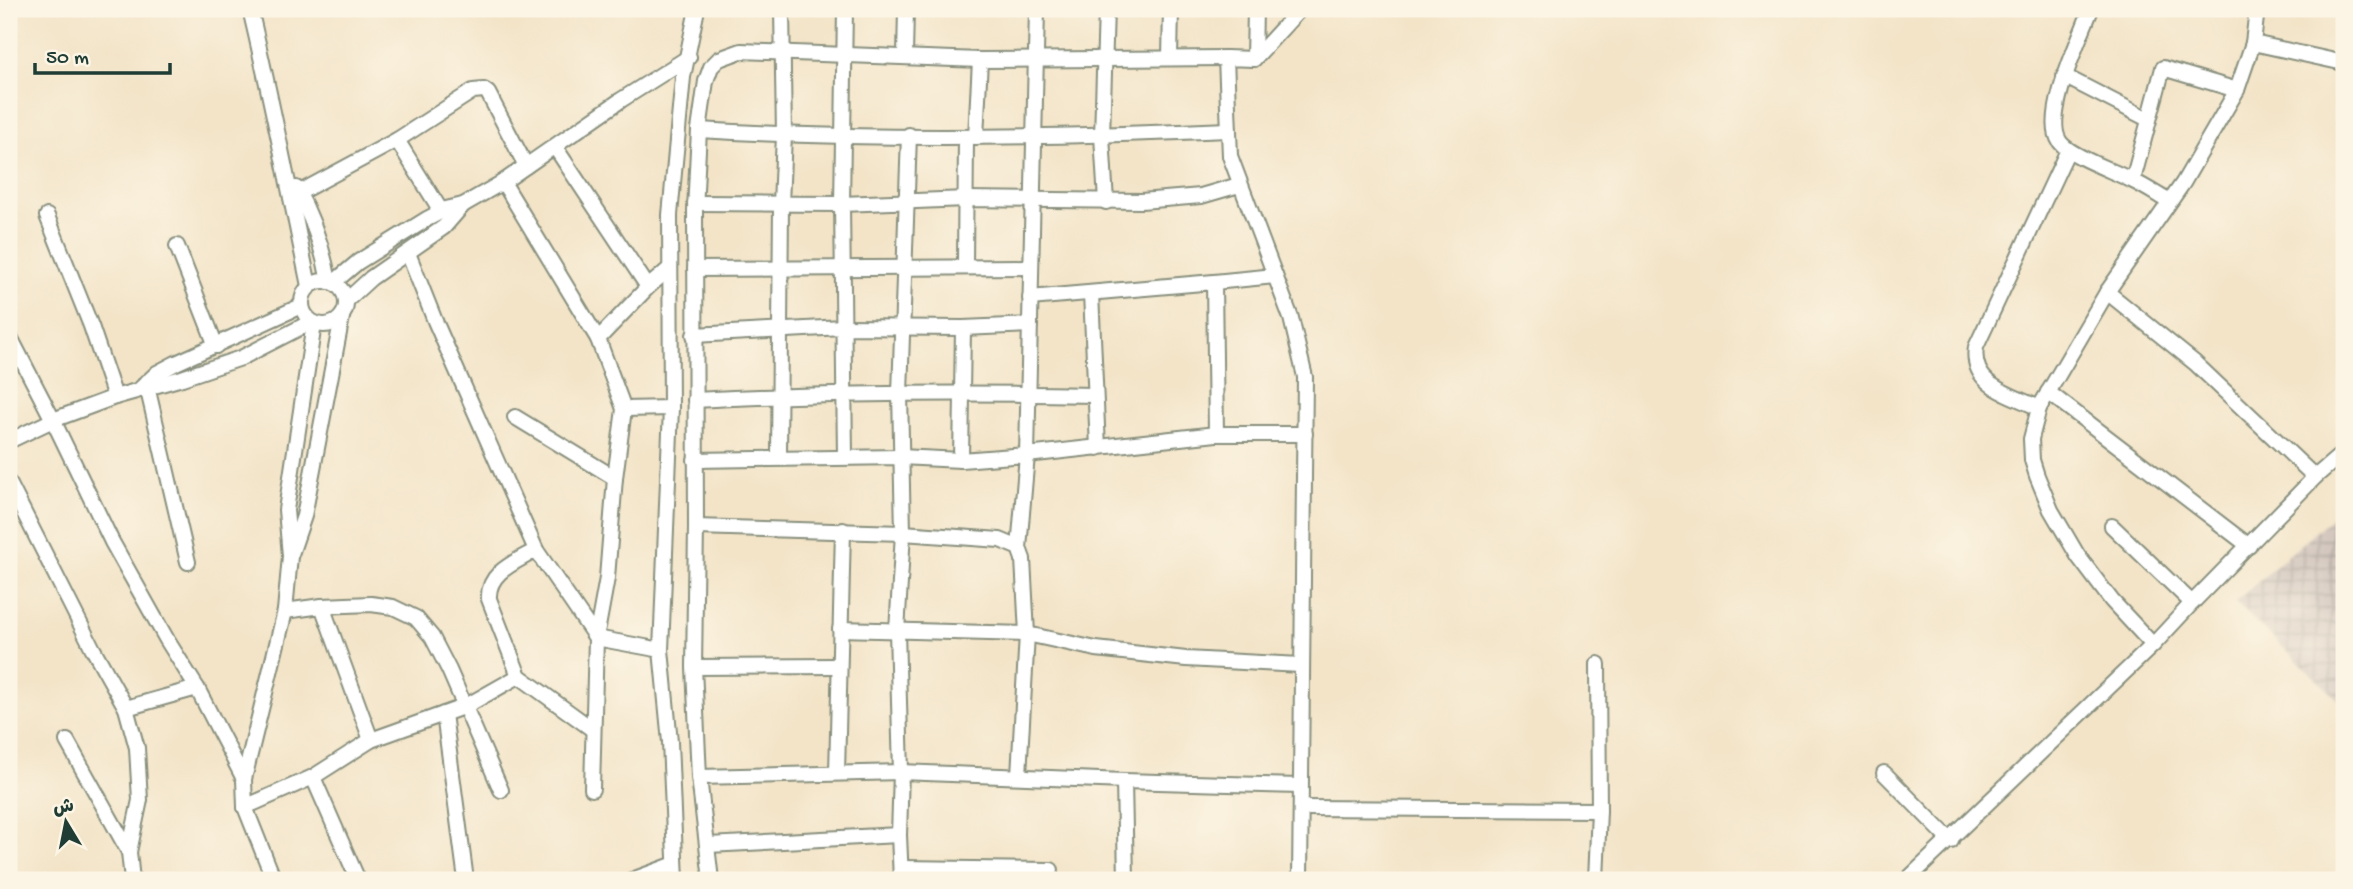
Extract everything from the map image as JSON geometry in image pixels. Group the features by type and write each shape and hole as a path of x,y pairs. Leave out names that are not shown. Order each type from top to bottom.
{"street":[{"path":"250,9 295,196 309,286"},
{"path":"676,880 670,742 661,650 671,408 670,215 683,78 697,9"},
{"path":"779,458 784,135 782,9"},
{"path":"845,9 842,136 845,457"},
{"path":"905,56 906,9"},
{"path":"1019,775 1027,634 1023,559 1019,548 1027,455 1037,9"},
{"path":"1106,9 1102,136 1106,202"},
{"path":"1170,58 1171,9"},
{"path":"1254,59 1255,9"},
{"path":"711,880 699,777 694,667 694,335 695,203 699,130 706,81 711,67 719,59 741,51 980,60 1254,59 1300,9"},
{"path":"2081,9 2085,24"},
{"path":"2091,9 2064,76 2055,120 2056,135 2068,150 2133,180 2168,201"},
{"path":"2153,645 2090,575 2051,510 2032,460 2031,439 2039,408 2107,292 2183,183 2237,90 2253,43 2257,9"},
{"path":"2253,43 2344,64"},
{"path":"331,282 440,211 463,205 503,182 621,100 689,57"},
{"path":"1226,58 1230,156 1291,318 1305,377 1300,880"},
{"path":"965,267 966,199 980,60"},
{"path":"2133,180 2163,68 2237,90"},
{"path":"2064,76 2148,119"},
{"path":"295,196 397,140 473,91 484,90 488,93 526,166"},
{"path":"699,130 784,135 971,137 1102,136 1228,130"},
{"path":"909,135 900,393 903,533 897,631 901,874 1051,870"},
{"path":"397,140 440,211"},
{"path":"555,147 648,287"},
{"path":"2039,408 1990,385 1981,377 1974,361 1976,347 2068,150"},
{"path":"503,182 598,339 624,409 607,578 596,638 592,789"},
{"path":"695,203 842,204 966,199 1106,202 1201,196 1239,185"},
{"path":"295,196 321,242 331,282"},
{"path":"290,556 304,516 346,301 371,278 444,227 463,205"},
{"path":"47,216 91,326 115,397"},
{"path":"177,246 216,346"},
{"path":"408,253 435,321 536,550 596,638 661,650"},
{"path":"695,269 1031,267"},
{"path":"598,339 669,269"},
{"path":"1030,298 1275,276"},
{"path":"342,317 324,326 313,323 305,315 303,295 309,286 318,282 331,282 340,288 346,301"},
{"path":"1214,282 1216,434"},
{"path":"2107,292 2195,363 2315,477"},
{"path":"1091,293 1098,448"},
{"path":"144,387 176,363 302,306"},
{"path":"9,441 53,420 115,397 242,358 313,323"},
{"path":"274,880 245,807 244,779 285,611 290,556 286,510 313,323"},
{"path":"694,335 843,327 1030,326"},
{"path":"961,460 963,328"},
{"path":"9,335 112,542 197,688 244,779"},
{"path":"144,387 188,562"},
{"path":"695,400 900,393 1096,395"},
{"path":"2048,393 2249,546"},
{"path":"624,409 671,408"},
{"path":"515,417 615,478"},
{"path":"695,460 900,457 961,460 1216,434 1305,434"},
{"path":"1911,879 2153,645 2315,477 2344,453"},
{"path":"9,484 126,708 137,748 140,800 130,852 132,880"},
{"path":"2112,526 2192,603"},
{"path":"696,527 903,533 1000,540 1019,548"},
{"path":"837,773 843,530"},
{"path":"536,550 496,574 488,589 489,599 519,676 592,729"},
{"path":"285,611 370,604 393,607 416,618 432,637 466,706 500,790"},
{"path":"322,606 371,740"},
{"path":"841,629 1027,634 1096,649 1186,659 1301,665"},
{"path":"1597,880 1598,664"},
{"path":"694,667 839,666"},
{"path":"245,807 313,777 371,740 466,706 519,676"},
{"path":"126,708 197,688"},
{"path":"444,714 466,880"},
{"path":"67,741 130,852"},
{"path":"699,777 901,772 1300,786"},
{"path":"1884,773 1951,841"},
{"path":"313,777 358,880"},
{"path":"1124,781 1126,880"},
{"path":"1301,808 1599,810"},
{"path":"708,845 899,835"},
{"path":"632,880 675,864"}],"shaded area":[{"path":"2344,507 2344,705 2235,602"}]}
